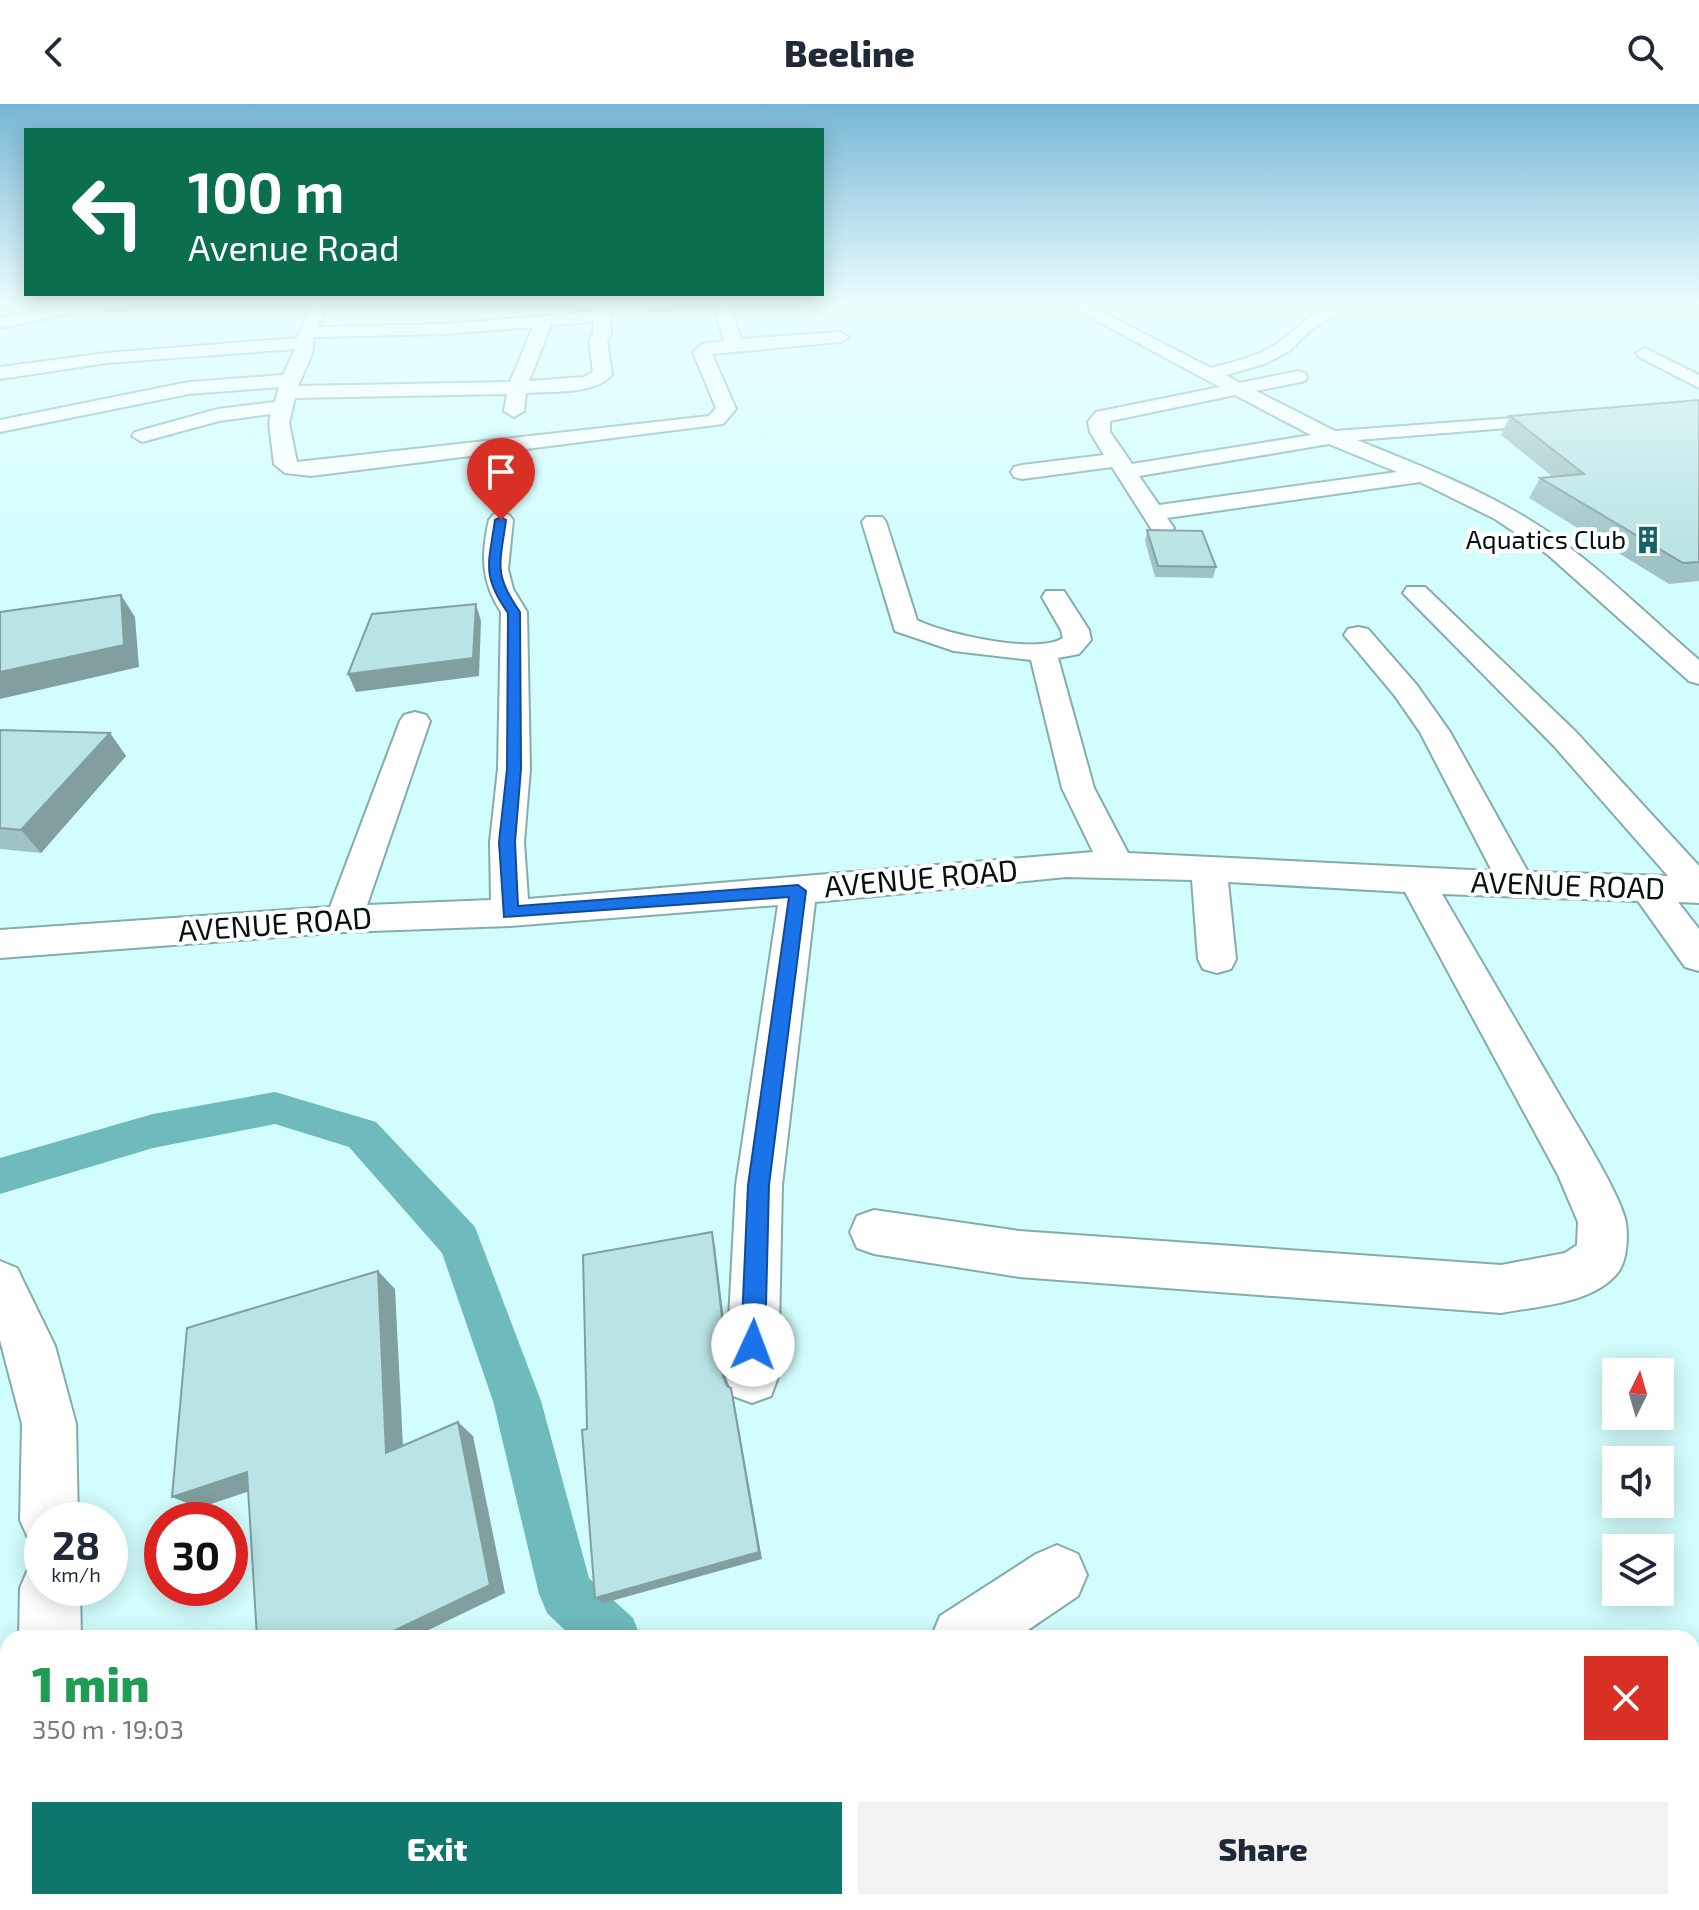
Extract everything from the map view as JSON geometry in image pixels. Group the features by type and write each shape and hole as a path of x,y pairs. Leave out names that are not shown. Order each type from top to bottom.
{"street":[{"path":"289,388 279,423 285,464 293,468 411,459 716,420 726,409 716,388"},
{"path":"0,426 173,391 287,393 504,388"},
{"path":"510,446 517,388"},
{"path":"1242,388 1103,416 1098,422 1100,432 1157,520 1423,475"},
{"path":"1238,389 1333,438 1423,475 1503,514 1556,549 1699,675"},
{"path":"142,436 287,393"},
{"path":"1022,472 1121,466 1333,438 1580,416"},
{"path":"397,434 411,459"},
{"path":"501,520 494,573 499,592 514,612 514,769 507,842 510,913"},
{"path":"874,522 905,625 936,638 999,650 1043,653 1069,648 1077,640 1075,630 1055,597"},
{"path":"1416,593 1565,739 1699,889"},
{"path":"1358,635 1406,690 1435,732 1516,883"},
{"path":"1043,653 1078,788 1116,864"},
{"path":"344,919 415,721"},
{"name":"AVENUE ROAD","path":"0,944 344,919 510,913 798,891 1066,865 1116,864 1417,881 1699,889"},
{"path":"1209,871 1217,959"},
{"path":"874,1232 1019,1254 1501,1289 1575,1275 1601,1256 1602,1222 1576,1165 1417,881"},
{"path":"1647,887 1699,957"},
{"path":"752,1377 759,1185 798,891"},
{"path":"0,1285 29,1346 49,1424 49,1502"},
{"path":"974,1630 1057,1575"},
{"path":"50,1606 50,1630"}],"building":[{"path":"1699,400 1699,562 1683,563 1540,478 1584,474 1510,416"},
{"path":"1147,530 1202,531 1216,567 1158,566"},
{"path":"121,595 124,645 0,672 0,612"},
{"path":"476,604 473,658 348,674 372,614"},
{"path":"0,730 110,733 21,830 0,828"},
{"path":"712,1232 722,1317 719,1365 727,1386 731,1388 759,1552 595,1598 582,1430 587,1429 583,1255"},
{"path":"378,1271 386,1453 458,1422 490,1585 396,1630 257,1630 247,1472 172,1497 187,1328"}],"waterway":[{"path":"0,1176 153,1131 275,1108 362,1134 460,1241 517,1401 566,1594 604,1630"}],"place":[{"name":"Aquatics Club","path":"1648,540"}],"route":[{"path":"501,520 494,573 499,592 514,612 514,769 507,842 510,913 798,891 759,1185 753,1345"}]}
